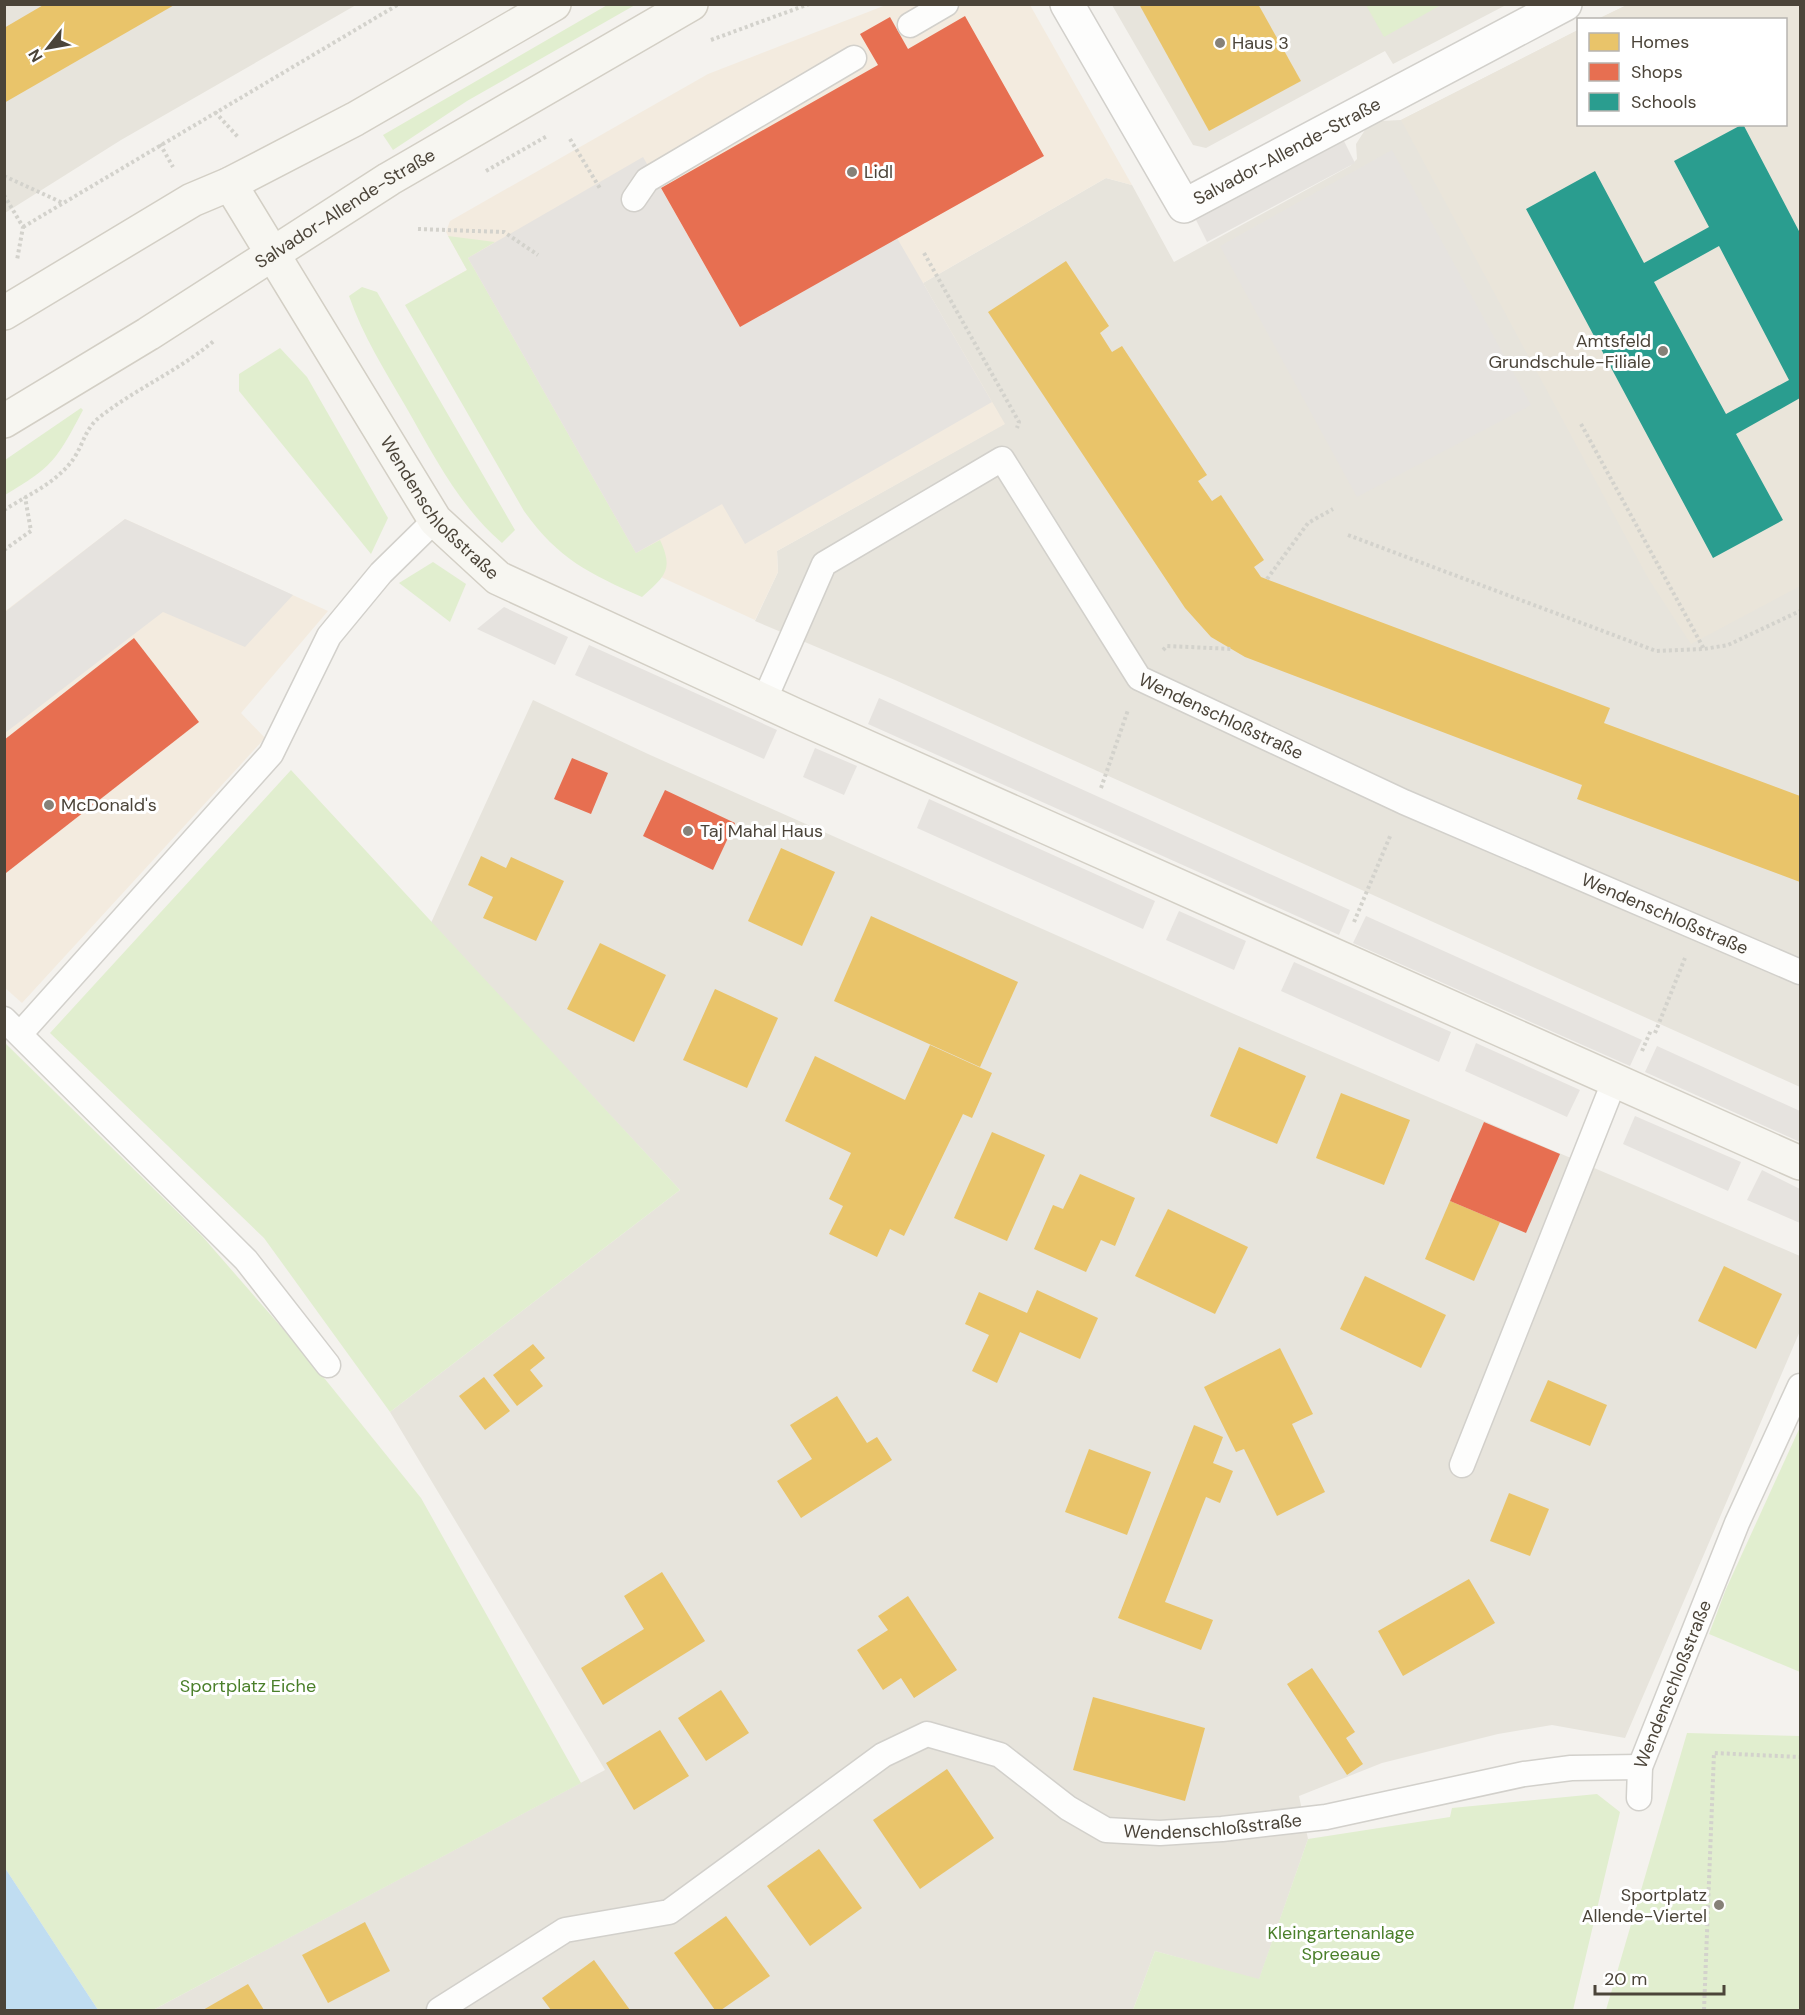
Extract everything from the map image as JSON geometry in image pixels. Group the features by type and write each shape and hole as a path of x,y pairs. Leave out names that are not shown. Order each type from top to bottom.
{"street":[{"path":"5,312 192,200 230,184 363,114 554,4"},
{"name":"Salvador-Allende-Straße","path":"4,421 148,334 389,179 691,4"},
{"name":"Salvador-Allende-Straße","path":"1067,4 1184,206 1565,4"},
{"name":"Wendenschloßstraße","path":"230,184 435,520 498,578 764,701 1800,1163"}],"lane":[{"path":"910,25 946,4"},
{"path":"634,199 646,180 854,58"},
{"path":"764,701 824,564 1002,459"},
{"name":"Wendenschloßstraße","path":"1002,459 1139,678 1404,802 1800,972"},
{"path":"328,1365 246,1260 12,1027 271,754 328,636 381,573 435,520"},
{"path":"1462,1465 1614,1082"},
{"name":"Wendenschloßstraße","path":"439,2010 565,1930 669,1912 884,1755 927,1734 1000,1755 1068,1808 1106,1830 1160,1833 1222,1829 1326,1817 1547,1771 1570,1768 1640,1767 1737,1523 1800,1386"},
{"path":"1639,1798 1640,1767"}],"path":[{"path":"23,227 399,4"},
{"path":"766,19 809,4"},
{"path":"570,139 604,195"},
{"path":"4,176 63,202"},
{"path":"4,195 23,227 16,265"},
{"path":"418,229 504,232 538,255"},
{"path":"924,253 1019,422 1002,459"},
{"path":"4,510 63,471 74,457 85,432 100,417 200,353"},
{"path":"1581,424 1704,649"},
{"path":"4,550 31,531 25,497"},
{"path":"1267,579 1308,523 1333,509"},
{"path":"1348,535 1656,651 1704,649 1728,645 1800,611"},
{"path":"1338,958 1404,802"},
{"path":"1655,1033 1697,928"},
{"path":"1704,2010 1714,1753 1800,1756"}],"shaded area":[{"path":"5,5 356,5 121,140 5,213"},
{"path":"886,5 1030,5 1132,185 1106,178 923,283 1005,424 777,551 778,572 755,620 626,561 431,290 467,270 446,232 450,221 708,74"},
{"path":"1112,5 1506,5 1393,64 1385,51 1206,148 1193,145"},
{"path":"1627,5 1800,5 1800,1087 895,680 755,621 778,572 777,551 1004,424 923,283 1106,178 1132,185 1174,262 1350,166 1357,159 1356,144 1365,130 1380,121 1401,120 1577,31 1577,126 1787,126 1787,18 1600,18"},
{"name":"Amtsfeld Grundschule-Filiale","path":"1627,5 1800,5 1800,586 1691,644 1648,578 1401,120 1577,31 1577,126 1787,126 1787,18 1600,18"},
{"path":"1344,141 1355,163 1207,242 1196,220"},
{"path":"1392,150 1531,405 1357,497 1220,246"},
{"path":"643,157 740,327 897,238 992,402 745,544 722,504 636,553 468,258"},
{"path":"125,519 328,611 241,713 265,738 22,1003 4,987 4,612"},
{"path":"125,519 293,595 245,647 163,612 5,733 5,612"},
{"path":"504,607 568,637 555,665 477,629"},
{"path":"589,645 777,730 764,759 575,675"},
{"path":"879,698 1350,910 1339,935 868,724"},
{"path":"533,700 648,754 1234,1014 1800,1256 1800,1331 1625,1738 1552,1725 1498,1734 1382,1763 1299,1796 1308,1839 1259,1980 1155,1951 1133,2010 153,2010 605,1770 390,1412 680,1190 431,923"},
{"path":"815,748 857,766 844,795 803,777"},
{"path":"929,799 1155,901 1143,929 917,828"},
{"path":"1179,911 1246,941 1234,970 1166,940"},
{"path":"1366,916 1642,1040 1630,1066 1353,943"},
{"path":"1294,962 1451,1032 1439,1062 1281,991"},
{"path":"1476,1043 1580,1090 1567,1117 1465,1071"},
{"path":"1657,1046 1800,1111 1800,1142 1645,1072"},
{"path":"1635,1116 1741,1162 1728,1191 1623,1144"},
{"path":"1762,1170 1800,1189 1800,1223 1747,1200"}],"green space":[{"path":"609,4 635,5 467,101 393,150 383,135"},
{"path":"1366,5 1441,5 1384,37"},
{"path":"448,236 495,242 468,258 636,553 660,540 667,566 661,578 642,597 606,581 576,563 537,528 524,511 405,305 467,270"},
{"path":"362,287 377,292 515,530 502,543 473,513 448,480 375,353 349,296"},
{"path":"280,348 307,377 388,518 371,554 239,391 239,374"},
{"path":"81,408 83,410 60,451 34,477 5,495 5,460"},
{"path":"433,562 466,584 450,622 399,583"},
{"path":"291,770 680,1190 390,1412 264,1238 50,1033"},
{"name":"Sportplatz Eiche","path":"4,1042 202,1236 304,1353 421,1498 581,1783 153,2010 98,2010 5,1868"},
{"path":"1800,1427 1800,1672 1709,1634 1726,1589"},
{"name":"Sportplatz Allende-Viertel","path":"1687,1733 1800,1736 1800,2010 1606,2010"},
{"name":"Kleingartenanlage Spreeaue","path":"1597,1794 1620,1812 1573,2010 1133,2010 1155,1951 1259,1979 1308,1839 1450,1817 1452,1808"}],"water":[{"path":"5,1868 98,2010 5,2010"}],"building: Homes":[{"path":"45,4 176,4 4,103 4,28"},
{"name":"Haus 3","path":"1139,4 1258,4 1301,81 1209,131"},
{"path":"1066,261 1109,326 1100,333 1112,352 1122,346 1207,475 1198,481 1212,501 1221,495 1264,560 1254,567 1261,577 1610,708 1604,723 1800,796 1800,882 1577,799 1582,785 1245,657 1211,637 1185,608 988,312"},
{"path":"781,848 835,872 802,946 748,921"},
{"path":"481,856 506,868 511,857 564,881 536,941 483,918 493,897 468,885"},
{"path":"871,916 1018,982 980,1067 834,1001"},
{"path":"600,943 666,975 634,1042 567,1009"},
{"path":"715,989 778,1018 747,1088 683,1060"},
{"path":"930,1045 992,1073 972,1118 963,1114 904,1236 890,1229 877,1257 829,1234 843,1206 829,1199 851,1153 785,1121 815,1056 905,1100"},
{"path":"1239,1047 1306,1076 1277,1144 1210,1116"},
{"path":"1341,1093 1410,1120 1384,1185 1316,1158"},
{"path":"992,1132 1045,1155 1007,1241 954,1218"},
{"path":"1080,1174 1135,1198 1115,1246 1101,1240 1086,1272 1034,1249 1053,1205 1063,1209"},
{"path":"1450,1201 1500,1222 1474,1281 1425,1259"},
{"path":"1168,1209 1248,1247 1215,1314 1135,1276"},
{"path":"1724,1266 1782,1294 1756,1349 1698,1321"},
{"path":"1365,1276 1446,1315 1421,1368 1340,1329"},
{"path":"1037,1290 1098,1318 1080,1359 1020,1332 997,1383 972,1371 989,1335 965,1324 979,1292 1027,1313"},
{"path":"533,1344 545,1358 530,1370 543,1386 517,1406 493,1375"},
{"path":"1280,1348 1313,1414 1292,1424 1325,1492 1277,1516 1244,1449 1236,1452 1204,1387"},
{"path":"484,1377 510,1411 485,1430 459,1396"},
{"path":"1548,1380 1607,1405 1590,1446 1530,1421"},
{"path":"837,1396 867,1443 877,1437 892,1460 801,1518 777,1481 812,1459 790,1425"},
{"path":"1194,1425 1223,1437 1213,1463 1233,1471 1220,1503 1206,1497 1165,1602 1213,1620 1201,1650 1118,1618"},
{"path":"1089,1449 1151,1472 1127,1535 1065,1512"},
{"path":"1509,1493 1549,1509 1530,1556 1490,1541"},
{"path":"662,1572 705,1641 603,1705 581,1668 644,1629 624,1596"},
{"path":"1469,1579 1495,1623 1403,1676 1378,1631"},
{"path":"908,1596 957,1670 914,1698 901,1678 883,1690 857,1650 888,1630 878,1616"},
{"path":"1312,1668 1355,1732 1346,1738 1363,1764 1347,1775 1287,1684"},
{"path":"721,1690 749,1733 706,1761 678,1718"},
{"path":"1093,1697 1205,1728 1185,1801 1073,1770"},
{"path":"660,1730 689,1776 634,1810 606,1763"},
{"path":"947,1769 994,1838 920,1889 873,1820"},
{"path":"819,1849 862,1908 810,1946 767,1886"},
{"path":"726,1916 770,1976 721,2010 715,2010 674,1953"},
{"path":"365,1922 390,1971 328,2003 302,1955"},
{"path":"594,1960 630,2010 551,2010 542,1998"},
{"path":"248,1984 264,2010 203,2010"}],"building: Shops":[{"name":"Lidl","path":"965,16 1044,156 740,327 661,188 878,65 860,34 890,17 908,49"},
{"name":"McDonald's","path":"134,638 199,722 6,873 4,740"},
{"path":"572,758 608,773 591,814 554,799"},
{"path":"665,790 735,823 713,870 643,836"},
{"path":"1484,1122 1560,1154 1526,1233 1450,1201"}],"building: Schools":[{"path":"1739,126 1744,126 1800,233 1800,398 1736,434 1783,520 1713,558 1526,209 1595,171 1644,263 1709,227 1674,161","holes":["1719,246 1789,380 1726,414 1654,282"]}],"place":[{"name":"Haus 3","path":"1220,43"},
{"name":"Lidl","path":"852,172"},
{"name":"Amtsfeld Grundschule-Filiale","path":"1663,351"},
{"name":"McDonald's","path":"49,805"},
{"name":"Taj Mahal Haus","path":"688,831"},
{"name":"Sportplatz Allende-Viertel","path":"1719,1905"}]}
